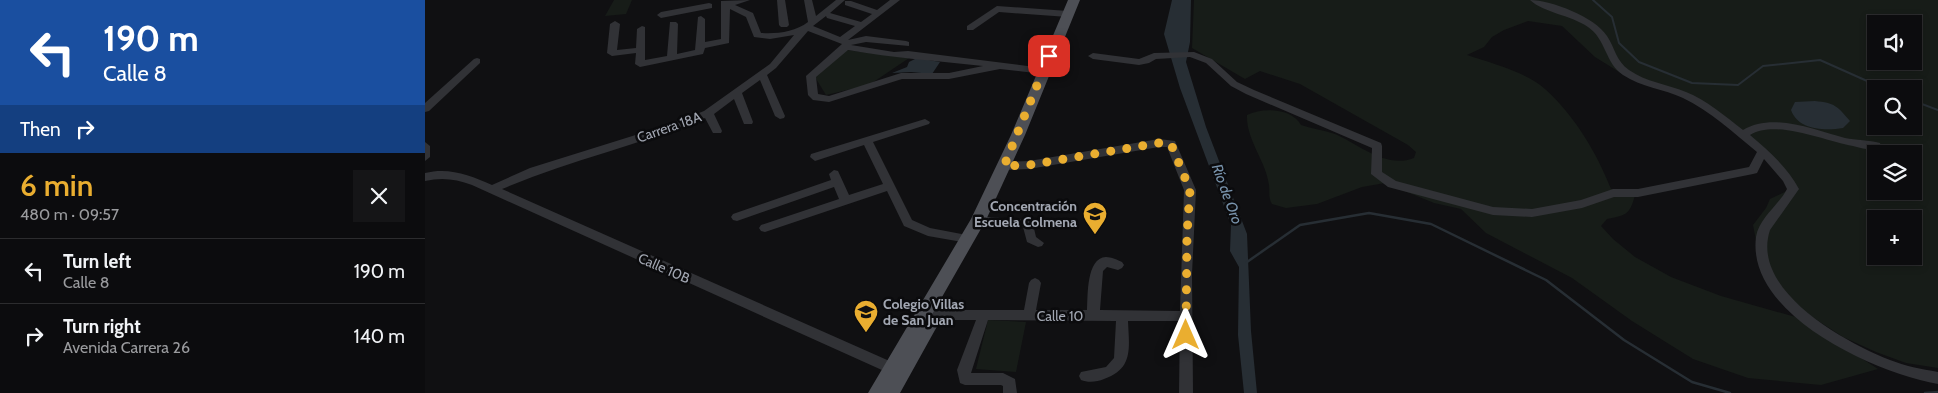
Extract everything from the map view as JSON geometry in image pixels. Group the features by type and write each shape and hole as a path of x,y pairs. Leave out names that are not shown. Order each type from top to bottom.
{"main road":[{"path":"877,393 896,370 935,315 987,221 1043,71 1073,0"},
{"path":"889,393 896,370 1008,166 1080,0"}],"street":[{"path":"661,15 708,3 746,0"},
{"path":"781,0 784,25"},
{"path":"808,0 808,28"},
{"path":"896,0 863,25 811,76 813,95 817,98 834,98 908,75 949,76 999,66"},
{"path":"1534,0 1586,21 1600,32 1619,67 1631,75 1689,97 1743,134 1785,172 1793,189 1761,236 1763,262 1782,294 1810,322 1848,348 1892,368 1917,376 1938,378"},
{"path":"726,2 750,15 757,35 770,36 808,28 830,16 842,2 879,13"},
{"path":"701,46 726,41 726,2"},
{"name":"Carrera 18A","path":"492,189 535,171 678,125 707,113 763,74 779,60 808,28 842,2"},
{"path":"970,28 997,9 1068,14"},
{"path":"830,16 863,25"},
{"path":"642,29 640,64 699,53 701,46 701,18"},
{"path":"615,24 612,53 640,50"},
{"path":"673,24 673,58"},
{"path":"808,28 845,43 894,55 908,54 1043,71"},
{"path":"845,43 867,39 906,44"},
{"path":"1093,56 1139,62 1146,61 1154,56 1191,54 1209,60 1226,78 1250,92 1377,146 1376,174 1392,184 1493,210 1532,213 1582,204 1613,193 1638,193 1753,170 1762,152"},
{"path":"425,109 477,61"},
{"path":"763,74 780,116"},
{"path":"737,92 748,122"},
{"path":"707,113 717,131"},
{"path":"815,157 925,122"},
{"path":"1743,134 1758,126 1776,126 1858,146 1867,146"},
{"path":"867,140 908,223 928,232 968,239"},
{"path":"1008,166 1168,142 1171,144 1190,190 1187,235 1186,393"},
{"path":"425,146 425,157"},
{"name":"Calle 10B","path":"425,177 451,174 492,189 896,370"},
{"path":"737,217 836,178 846,201"},
{"path":"765,228 889,186"},
{"path":"987,221 1028,224 1031,238 1038,244"},
{"path":"1093,316 1097,270 1101,264 1106,262 1118,265"},
{"path":"1029,316 1035,283"},
{"name":"Calle 10","path":"935,315 1186,316"},
{"path":"985,316 964,370 965,379 969,381 1003,379 1010,383 1010,393"},
{"path":"1087,376 1104,375 1114,371 1118,366 1121,357 1122,316"}],"shaded area":[{"path":"614,0 632,0 626,14 605,16"},
{"path":"1194,0 1938,0 1938,368 1906,363 1843,337 1777,294 1759,256 1753,225 1766,208 1770,199 1791,189 1785,171 1711,112 1660,86 1624,75 1595,57 1562,26 1528,21 1504,30 1492,37 1484,47 1467,55 1518,73 1545,89 1556,99 1584,135 1611,189 1636,192 1628,212 1607,219 1601,226 1613,239 1635,257 1671,277 1721,296 1799,318 1878,369 1821,385 1748,378 1693,359 1632,321 1572,278 1486,233 1461,209 1434,203 1385,183 1362,187 1317,204 1286,208 1272,204 1267,176 1248,124 1247,115 1254,112 1269,110 1284,112 1297,119 1301,125 1335,134 1383,158 1404,161 1414,158 1416,152 1408,145 1300,84 1260,71 1245,79 1192,48"},
{"path":"846,50 909,58 869,85 826,95 815,77"},
{"path":"988,320 1026,322 1016,372 976,369"}],"water":[{"name":"Río de Oro","path":"1172,0 1191,0 1190,42 1186,62 1206,127 1247,234 1251,331 1257,393 1244,393 1238,335 1239,267 1230,251 1231,225 1180,88 1164,34"},
{"path":"917,58 940,62 932,74 892,73 907,67 909,62"},
{"path":"1815,101 1835,106 1850,121 1843,128 1820,129 1799,122 1794,117 1791,110 1795,102"}],"waterway":[{"path":"1593,0 1612,17 1619,43 1639,62 1692,83 1738,85 1763,66 1820,60 1867,81"},
{"path":"1922,104 1938,110"},
{"path":"1247,262 1300,225 1369,213 1431,224 1546,280 1624,340 1692,382 1730,393"},
{"path":"1925,393 1938,392"}],"place":[{"name":"Concentración Escuela Colmena","path":"1095,235"},
{"name":"Colegio Villas de San Juan","path":"866,333"}],"route":[{"path":"1049,56 1004,166 1029,165 1159,143 1168,142 1171,144 1190,190 1187,235 1186,335"}]}
